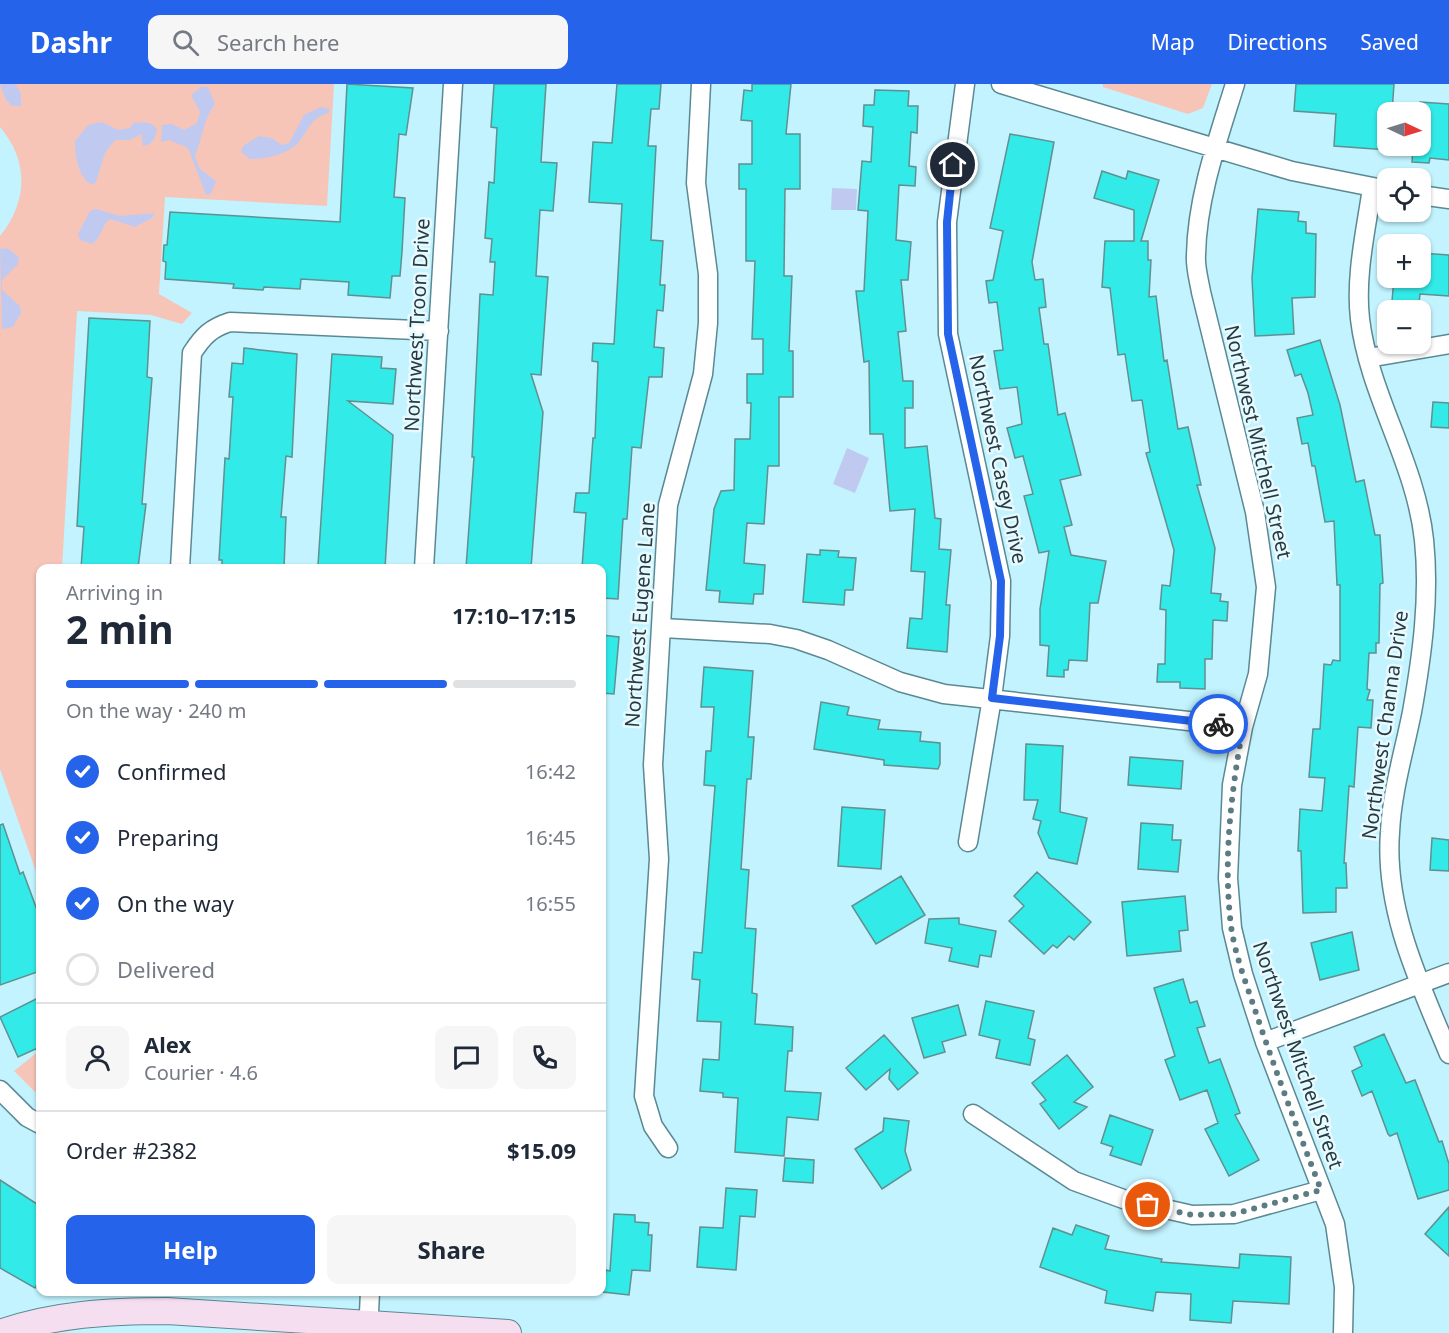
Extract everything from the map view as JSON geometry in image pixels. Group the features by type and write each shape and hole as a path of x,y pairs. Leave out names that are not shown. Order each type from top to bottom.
{"main road":[{"path":"0,1333 23,1325 65,1317 118,1311 200,1313 368,1329 508,1333"}],"street":[{"name":"Northwest Troon Drive","path":"424,564 453,84"},
{"name":"Northwest Eugene Lane","path":"668,1148 652,1126 644,1096 659,859 653,765 663,628 668,505 703,374 708,323 708,274 696,183 700,84"},
{"name":"Northwest Casey Drive","path":"965,84 947,222 948,334 1001,581 1000,636 968,842"},
{"path":"1001,84 1292,171 1377,188"},
{"name":"Northwest Mitchell Street","path":"1235,84 1214,149 1198,226 1196,258 1255,512 1266,587 1258,674 1243,727 1232,785 1228,878 1232,928 1243,974 1265,1042 1335,1224 1344,1287 1343,1333"},
{"path":"1431,197 1449,200"},
{"name":"Northwest Channa Drive","path":"1377,202 1360,275 1360,318 1368,358 1414,490 1424,539 1427,584 1422,648 1389,834 1393,900 1420,984 1449,1054"},
{"path":"180,564 192,352 202,337 214,327 230,322 439,331"},
{"path":"1368,358 1449,344"},
{"path":"663,628 770,634 796,639 828,650 900,682 944,694 1243,727"},
{"path":"1265,1042 1449,973"},
{"path":"0,1090 27,1117 36,1122"},
{"path":"973,1114 1074,1181 1126,1200 1192,1215 1234,1214 1321,1190"},
{"path":"368,1329 370,1296"}],"shaded area":[{"path":"0,84 334,84 327,206 165,197 159,294 192,313 182,324 151,315 77,311 62,564 36,564 36,872 0,769 0,236 16,209 21,181 16,153 0,127"},
{"path":"1103,84 1212,84 1203,108 1188,114 1103,87"},
{"path":"36,1053 36,1093 14,1071"}],"water":[{"path":"0,84 15,84 21,93 21,106 12,106 6,100"},
{"path":"201,87 208,87 215,104 206,122 195,156 199,168 216,181 211,194 206,195 188,148 169,140 161,142 162,125 172,124 184,130 197,123 200,112 191,95"},
{"path":"321,107 330,109 329,113 316,120 302,138 285,152 271,157 250,159 241,152 243,146 259,136 272,138 282,145 289,143 304,115"},
{"path":"102,122 118,130 130,128 133,123 140,122 149,123 157,129 153,141 143,146 141,134 130,140 115,140 105,153 96,182 92,185 80,172 75,141 88,125"},
{"path":"832,188 857,189 856,210 831,210"},
{"path":"96,209 120,216 155,213 152,218 135,227 110,219 92,244 80,240 78,234 90,211"},
{"path":"7,248 19,257 18,264 2,280 2,290 20,306 21,313 13,327 2,329 0,249"},
{"path":"847,448 869,458 855,493 833,484"}],"building":[{"path":"347,84 413,88 406,135 399,134 394,197 405,198 400,276 392,276 390,298 348,295 349,282 301,279 300,289 264,287 263,290 233,288 234,284 165,279 164,245 167,245 170,212 340,222"},
{"path":"494,84 546,84 541,162 557,163 553,211 540,210 536,276 548,277 541,375 531,374 543,412 531,564 466,564 474,457 472,457 480,294 493,295 495,262 490,262 492,239 485,238 489,182 494,183 497,128 491,127"},
{"path":"617,84 661,84 659,109 651,109 648,146 656,146 651,240 663,241 660,285 665,285 663,311 657,310 654,347 664,348 662,377 649,377 641,448 632,447 627,519 623,519 618,599 606,598 606,564 582,564 586,513 574,512 576,493 589,493 593,438 595,438 598,362 592,361 593,343 614,344 622,204 589,202 593,142 612,143"},
{"path":"752,84 791,84 786,134 800,134 800,189 785,189 784,276 792,276 789,351 793,351 793,397 779,397 779,466 768,466 764,524 747,523 744,563 765,565 763,594 754,594 753,604 719,602 720,591 706,590 714,509 721,491 734,490 735,439 750,439 751,403 747,403 747,374 763,374 763,339 752,339 755,261 746,261 746,189 739,189 739,164 752,164 752,121 741,120 744,90 752,91"},
{"path":"1296,84 1394,84 1393,102 1377,102 1377,149 1334,146 1336,114 1294,111"},
{"path":"875,90 909,91 908,106 918,106 917,133 911,132 909,166 916,167 915,186 899,185 896,240 911,242 908,280 901,280 906,331 898,332 903,381 913,381 913,408 905,408 905,448 927,446 935,518 941,519 939,549 951,550 946,605 950,605 947,652 907,648 910,618 922,619 925,572 911,571 915,509 890,511 883,434 870,434 869,361 864,362 856,291 864,291 868,211 858,210 862,161 871,162 873,127 863,126 864,105 874,105"},
{"path":"1431,103 1449,104 1449,160 1430,158 1429,163 1412,162 1412,156 1431,156"},
{"path":"1010,134 1054,142 1032,262 1035,280 1043,279 1046,307 1039,308 1044,344 1048,344 1058,415 1065,413 1081,475 1060,480 1072,525 1064,527 1071,555 1106,561 1098,603 1090,603 1087,661 1069,660 1068,670 1064,670 1064,677 1047,676 1049,646 1040,645 1040,609 1049,551 1039,553 1024,496 1033,494 1023,456 1015,458 1007,428 1022,424 1017,387 1000,389 994,351 1003,350 997,302 989,303 986,281 993,280 1003,231 990,228"},
{"path":"1102,171 1126,179 1128,171 1159,180 1141,241 1148,241 1148,260 1151,260 1149,297 1156,296 1164,361 1167,360 1178,429 1188,427 1201,485 1197,485 1215,548 1211,593 1221,594 1220,601 1228,602 1227,621 1213,620 1212,659 1205,659 1205,689 1180,688 1180,682 1157,682 1158,664 1165,664 1166,610 1160,609 1162,585 1170,586 1174,550 1146,453 1150,452 1142,400 1132,401 1125,354 1118,355 1110,288 1102,287 1105,241 1134,241 1134,210 1094,198"},
{"path":"1258,209 1299,212 1298,221 1306,222 1306,233 1316,234 1315,297 1292,298 1294,334 1255,336 1252,278"},
{"path":"1431,254 1449,255 1449,296 1420,294 1419,300 1392,300 1393,288 1431,288"},
{"path":"89,318 150,321 147,377 152,378 142,504 146,504 138,564 81,564 84,527 77,526"},
{"path":"1320,340 1340,405 1356,482 1364,480 1375,535 1380,535 1383,583 1380,584 1379,643 1376,643 1376,653 1369,653 1367,689 1370,690 1367,700 1373,700 1371,728 1358,727 1354,787 1349,786 1344,863 1346,863 1347,888 1336,888 1336,912 1303,913 1301,851 1298,851 1300,809 1322,811 1325,778 1309,777 1313,729 1320,729 1324,664 1331,665 1333,660 1340,661 1340,585 1337,585 1334,521 1325,522 1315,466 1312,466 1308,443 1302,444 1297,418 1313,415 1301,374 1295,376 1287,350"},
{"path":"244,348 297,354 292,457 286,456 281,517 286,517 284,564 222,564 222,560 219,560 225,458 229,459 233,397 229,397 232,363 243,364"},
{"path":"332,354 382,357 381,368 396,369 393,404 348,401 393,435 385,564 318,564"},
{"path":"1433,402 1449,403 1449,428 1431,427"},
{"path":"820,550 839,551 838,557 856,558 853,590 845,590 844,605 803,602 807,554 820,555"},
{"path":"606,635 619,637 614,694 606,693"},
{"path":"704,667 753,671 748,737 754,737 751,779 747,779 741,869 749,870 745,928 756,929 752,993 757,994 755,1024 793,1027 792,1051 788,1051 785,1091 821,1093 818,1120 787,1117 784,1156 735,1152 738,1098 723,1097 723,1093 700,1091 703,1059 719,1060 721,1022 697,1021 700,980 692,979 694,952 702,953 715,786 704,785 706,751 711,751 714,707 701,707"},
{"path":"821,702 849,707 847,715 880,720 878,729 921,732 920,741 940,743 938,769 884,765 884,760 814,749"},
{"path":"1026,744 1063,746 1060,812 1087,818 1077,864 1049,858 1038,833 1041,821 1033,819 1038,800 1024,800"},
{"path":"1130,757 1183,761 1181,789 1128,785"},
{"path":"842,807 885,810 881,869 838,866"},
{"path":"1141,823 1173,825 1172,840 1181,840 1178,872 1138,869"},
{"path":"3,824 20,874 23,872 36,907 36,972 0,985 0,825"},
{"path":"1432,838 1449,840 1449,871 1430,870"},
{"path":"1037,872 1091,922 1074,940 1069,936 1057,948 1053,945 1044,954 1009,921 1024,906 1014,896"},
{"path":"901,876 925,915 876,944 852,906"},
{"path":"1185,896 1188,930 1179,931 1181,951 1127,956 1122,902"},
{"path":"959,918 959,924 996,931 991,957 980,955 978,967 949,961 952,948 925,943 929,919"},
{"path":"1352,932 1359,970 1320,980 1311,943"},
{"path":"1183,979 1190,1003 1197,1001 1205,1026 1197,1028 1209,1063 1220,1059 1240,1113 1235,1115 1259,1160 1229,1176 1205,1129 1218,1123 1207,1090 1180,1100 1165,1060 1175,1056 1154,988"},
{"path":"36,999 36,1049 18,1057 0,1017"},
{"path":"986,1001 1034,1011 1028,1038 1035,1040 1030,1065 996,1058 1000,1040 979,1035"},
{"path":"958,1005 966,1035 942,1042 945,1052 924,1058 912,1018"},
{"path":"1384,1034 1406,1083 1415,1080 1439,1142 1442,1141 1449,1164 1449,1190 1418,1199 1397,1133 1390,1136 1388,1134 1372,1091 1362,1096 1352,1071 1362,1066 1354,1047"},
{"path":"884,1035 918,1073 898,1090 889,1079 890,1069 866,1090 846,1068"},
{"path":"1067,1055 1093,1087 1074,1102 1087,1107 1059,1129 1040,1104 1046,1100 1032,1083"},
{"path":"1110,1115 1153,1130 1141,1165 1110,1155 1113,1147 1101,1143"},
{"path":"884,1118 909,1121 905,1151 911,1170 882,1189 855,1149 883,1131"},
{"path":"785,1158 814,1160 813,1183 783,1181"},
{"path":"0,1180 36,1203 35,1288 0,1268"},
{"path":"726,1188 757,1190 755,1217 740,1216 736,1270 697,1267 700,1227 723,1228"},
{"path":"1449,1207 1449,1256 1425,1234"},
{"path":"614,1214 635,1215 635,1222 649,1223 648,1235 652,1235 650,1271 632,1270 629,1295 606,1292 606,1270 610,1271"},
{"path":"1076,1225 1109,1236 1105,1249 1162,1259 1161,1262 1239,1268 1240,1254 1291,1257 1289,1304 1233,1301 1231,1323 1190,1320 1191,1294 1156,1292 1153,1311 1105,1303 1107,1291 1040,1267 1053,1228 1072,1235"}],"way so far":[{"path":"1148,1205 1192,1215 1234,1214 1321,1190 1265,1042 1243,974 1232,928 1228,878 1232,785 1243,727 1218,724"}],"route":[{"path":"953,165 945,271 948,334 1001,581 1000,636 992,698 1218,724"}]}
